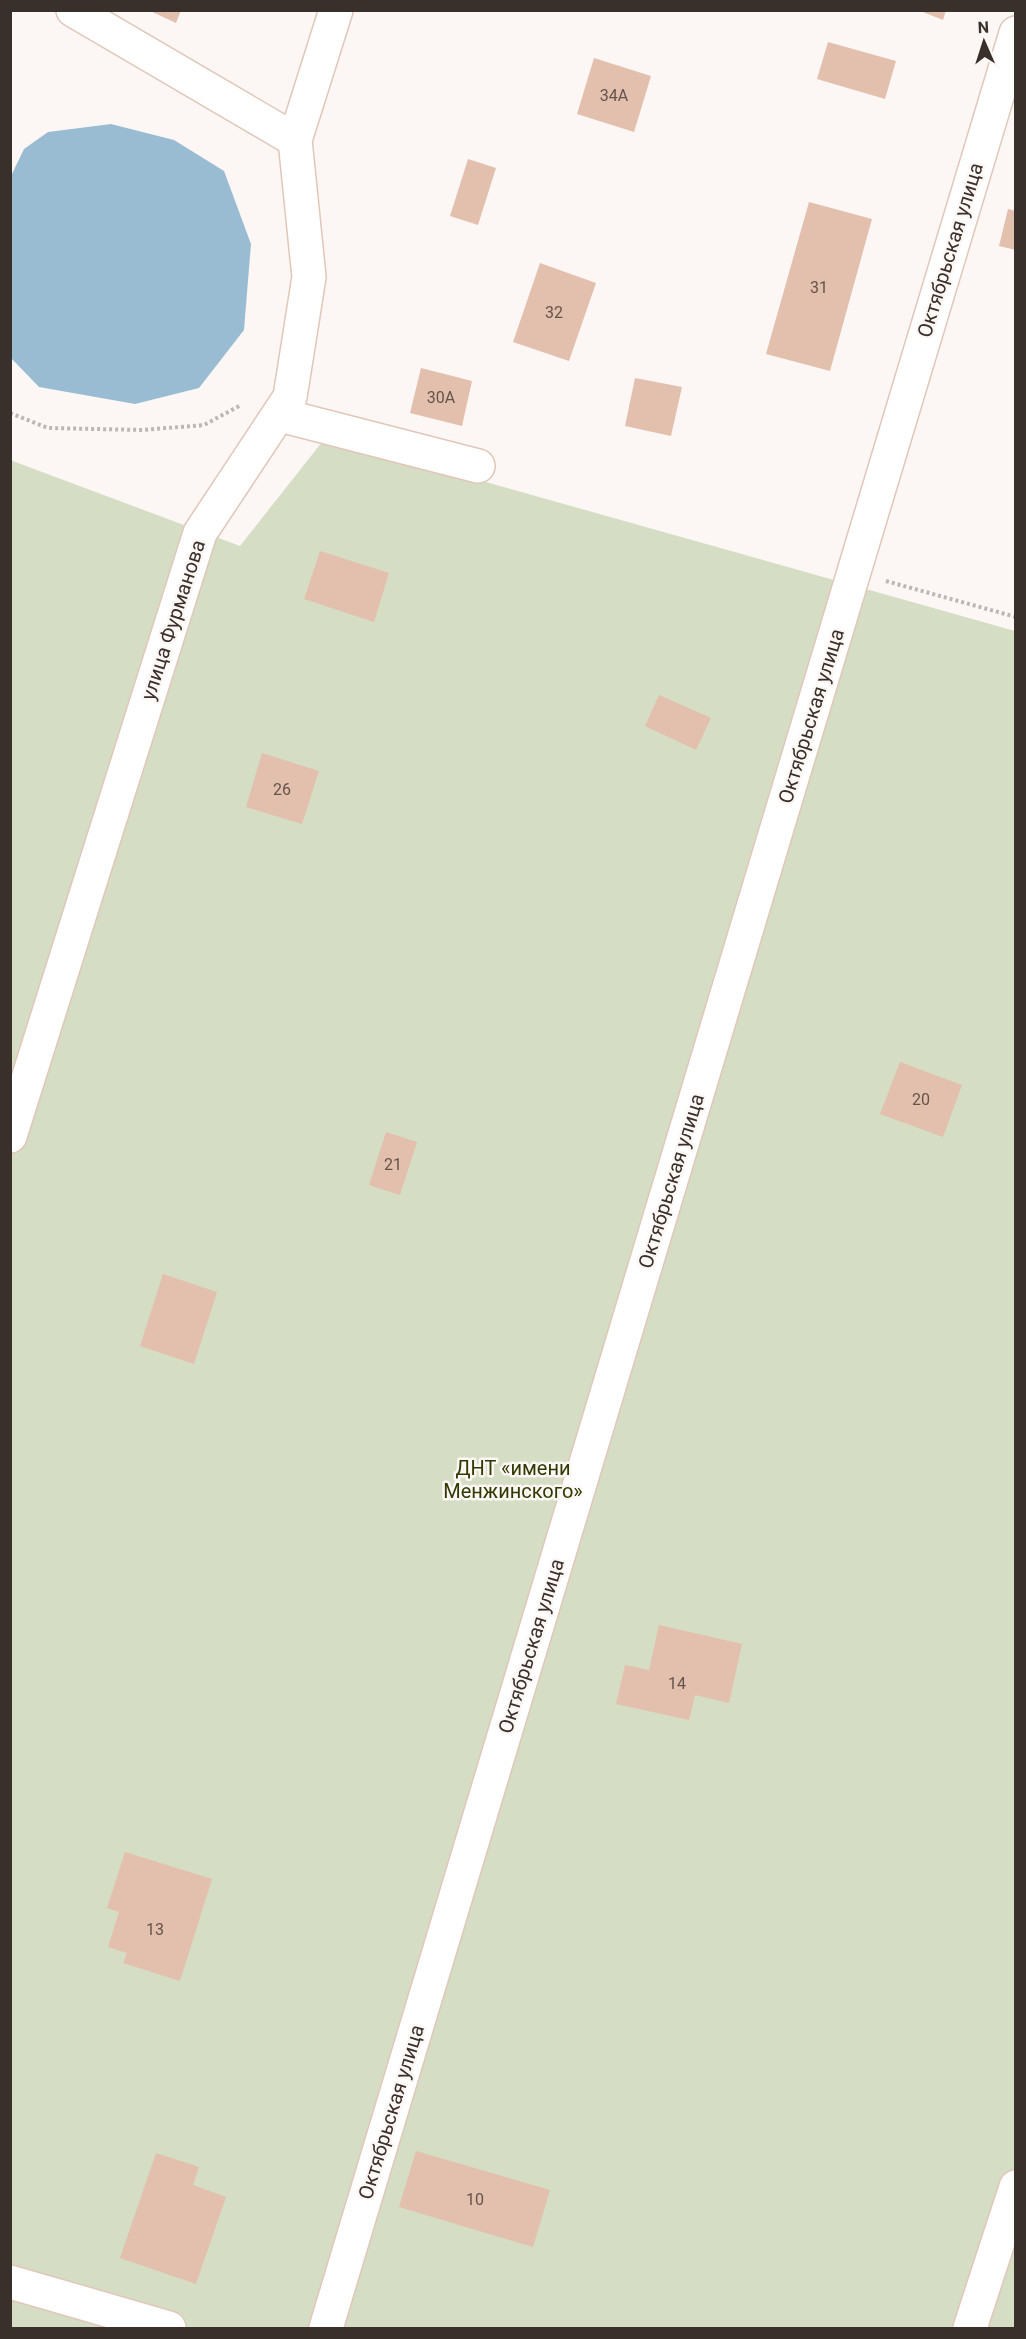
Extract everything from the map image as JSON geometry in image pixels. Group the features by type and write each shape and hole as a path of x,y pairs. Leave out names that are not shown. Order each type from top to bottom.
{"street":[{"path":"74,10 295,140"},
{"name":"улица Фурманова","path":"10,1136 200,533 290,397 309,277 295,140 336,10"},
{"name":"Октябрьская улица","path":"326,2328 1016,33"},
{"path":"280,415 478,466"},
{"path":"970,2328 1016,2187"},
{"path":"10,2282 169,2328"}],"path":[{"path":"10,413 48,428 143,430 204,425 242,405"},
{"path":"854,572 1016,617"}],"green space":[{"name":"ДНТ «имени Менжинского»","path":"326,437 1015,631 1015,2328 11,2328 10,460 240,546"}],"water":[{"path":"111,124 174,140 224,171 251,244 244,330 199,388 135,404 39,387 11,358 11,176 24,149 48,132"}],"building":[{"path":"148,10 181,10 176,23"},
{"path":"918,10 946,10 943,20"},
{"path":"828,42 896,61 885,99 817,79"},
{"path":"594,58 651,76 634,132 577,114"},
{"path":"468,159 496,168 478,225 450,216"},
{"path":"809,202 872,219 830,371 766,354"},
{"path":"1008,209 1016,211 1016,250 999,246"},
{"path":"540,263 596,283 569,361 513,342"},
{"path":"421,368 472,381 462,426 410,413"},
{"path":"635,378 682,387 671,436 625,426"},
{"path":"320,551 389,573 374,622 304,599"},
{"path":"659,695 711,718 696,750 645,726"},
{"path":"262,753 319,771 302,824 246,807"},
{"path":"900,1062 962,1085 943,1137 880,1114"},
{"path":"386,1132 417,1142 400,1195 369,1185"},
{"path":"163,1274 217,1292 194,1364 140,1346"},
{"path":"659,1625 742,1644 729,1703 695,1695 689,1720 616,1704 625,1665 649,1670"},
{"path":"125,1852 212,1879 180,1981 123,1963 127,1953 108,1947 119,1912 107,1908"},
{"path":"416,2151 550,2190 533,2247 399,2207"},
{"path":"156,2153 199,2167 193,2185 226,2197 196,2284 120,2258"}]}
